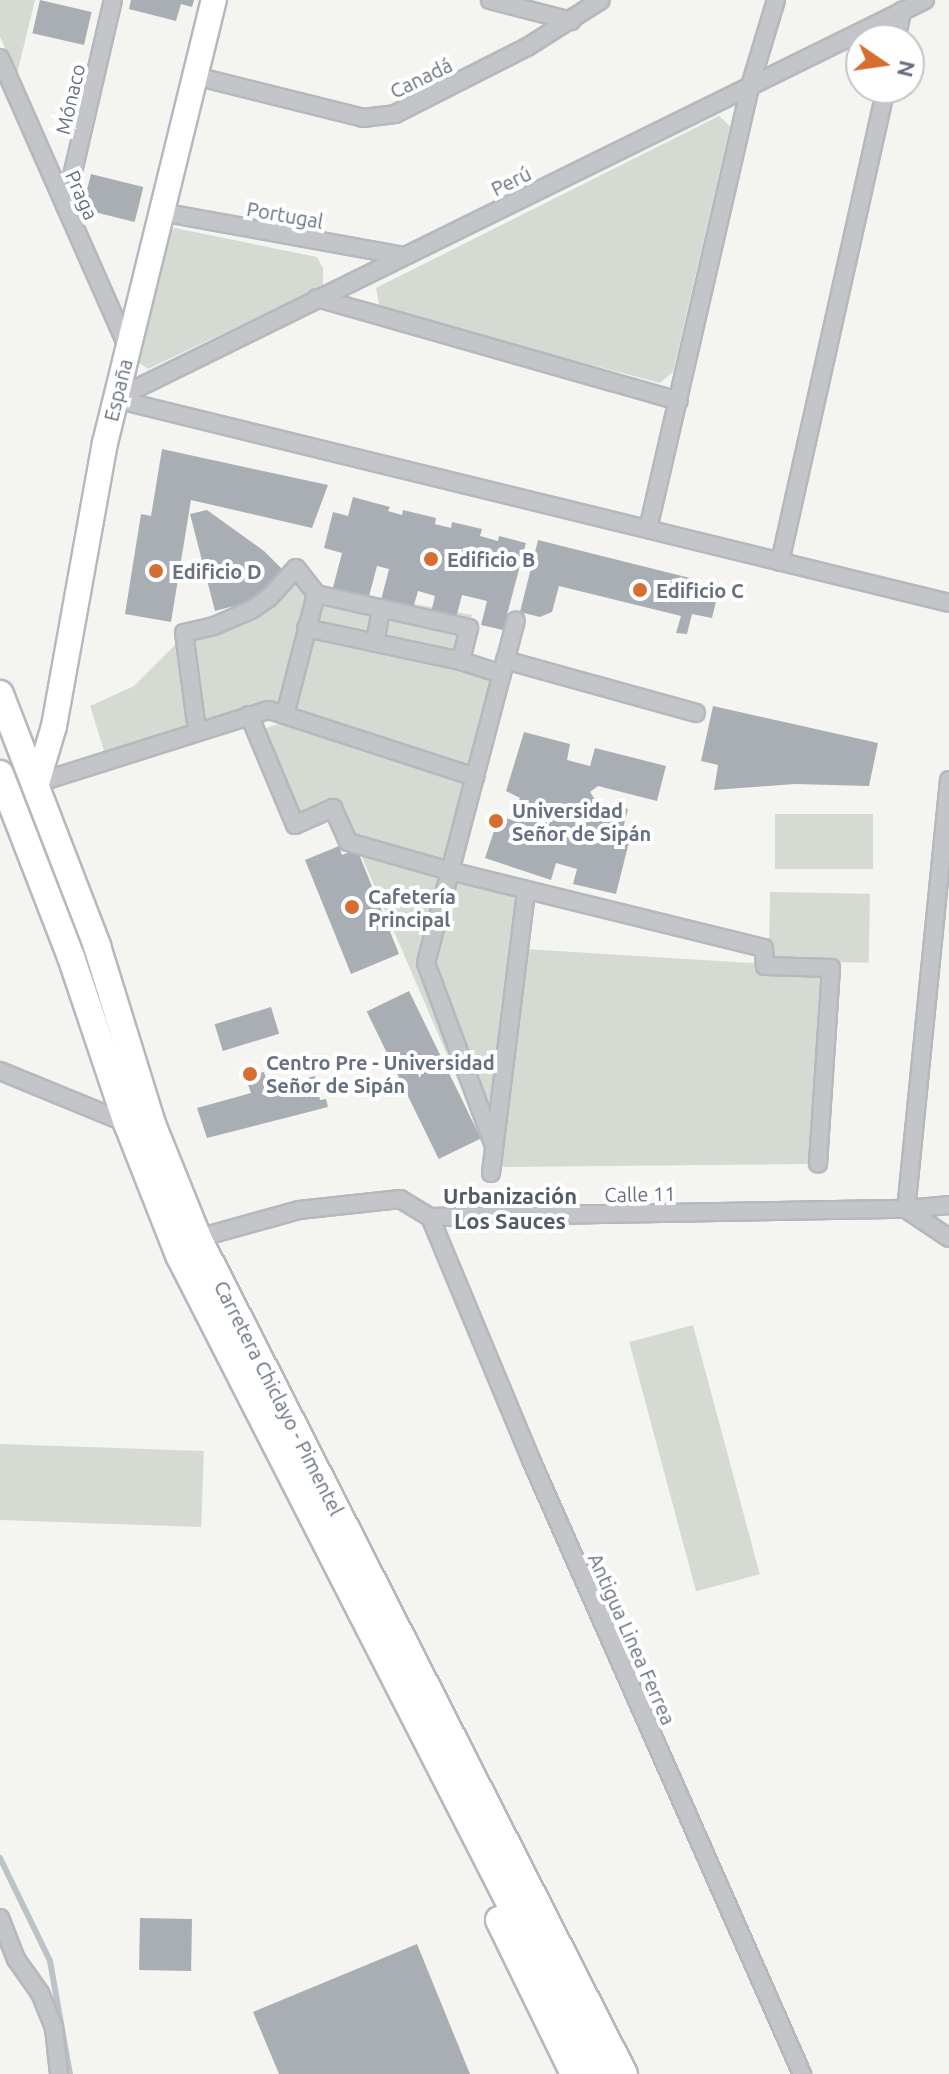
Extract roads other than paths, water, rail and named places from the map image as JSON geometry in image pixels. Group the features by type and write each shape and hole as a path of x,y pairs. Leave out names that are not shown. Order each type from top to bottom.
{"main road":[{"name":"Carretera Chiclayo - Pimentel","path":"0,694 37,783 97,946 152,1124 198,1238 624,2074"},
{"name":"Carretera Chiclayo - Pimentel","path":"0,774 71,957 127,1123 179,1255 597,2074"},
{"path":"455,1797 485,1893 574,2074"}],"street":[{"name":"Mónaco","path":"65,206 113,0"},
{"name":"España","path":"37,783 54,726 115,399 214,0"},
{"path":"490,0 571,21"},
{"name":"Canadá","path":"195,76 363,118 395,114 571,21 601,0"},
{"path":"648,529 750,86 776,0"},
{"name":"Perú","path":"115,399 925,0"},
{"path":"899,24 902,11"},
{"name":"Praga","path":"0,58 128,348"},
{"path":"780,562 882,104"},
{"name":"Portugal","path":"161,212 402,256"},
{"path":"317,298 679,401"},
{"path":"115,399 949,603"},
{"path":"197,730 184,633 214,626 251,610 269,598 296,568 316,594 469,628 461,661"},
{"path":"285,715 316,594"},
{"path":"375,643 381,609"},
{"path":"494,1146 426,963 516,621"},
{"path":"306,628 461,661 504,667 696,713"},
{"path":"37,783 197,730 269,710 475,777"},
{"path":"249,715 295,825 333,808 348,842 450,871 764,948 765,966 831,968 818,1164"},
{"path":"949,780 906,1209 949,1238"},
{"path":"491,1173 526,890"},
{"path":"0,1071 127,1123"},
{"name":"Calle 11","path":"198,1238 299,1210 400,1199 430,1217 906,1209 949,1205"},
{"name":"Antigua Linea Ferrea","path":"430,1217 532,1462 802,2074"},
{"path":"0,1918 16,1959 40,1993 54,2028 59,2074"}],"waterway":[{"path":"0,1858 50,1961 70,2074"}],"place":[{"name":"Edificio B","path":"431,559"},
{"name":"Edificio D","path":"156,571"},
{"name":"Edificio C","path":"640,590"},
{"name":"Universidad Señor de Sipán","path":"496,821"},
{"name":"Cafetería Principal","path":"352,907"},
{"name":"Centro Pre - Universidad Señor de Sipán","path":"250,1074"}],"district":[{"name":"Urbanización Los Sauces","path":"510,1208"}]}
